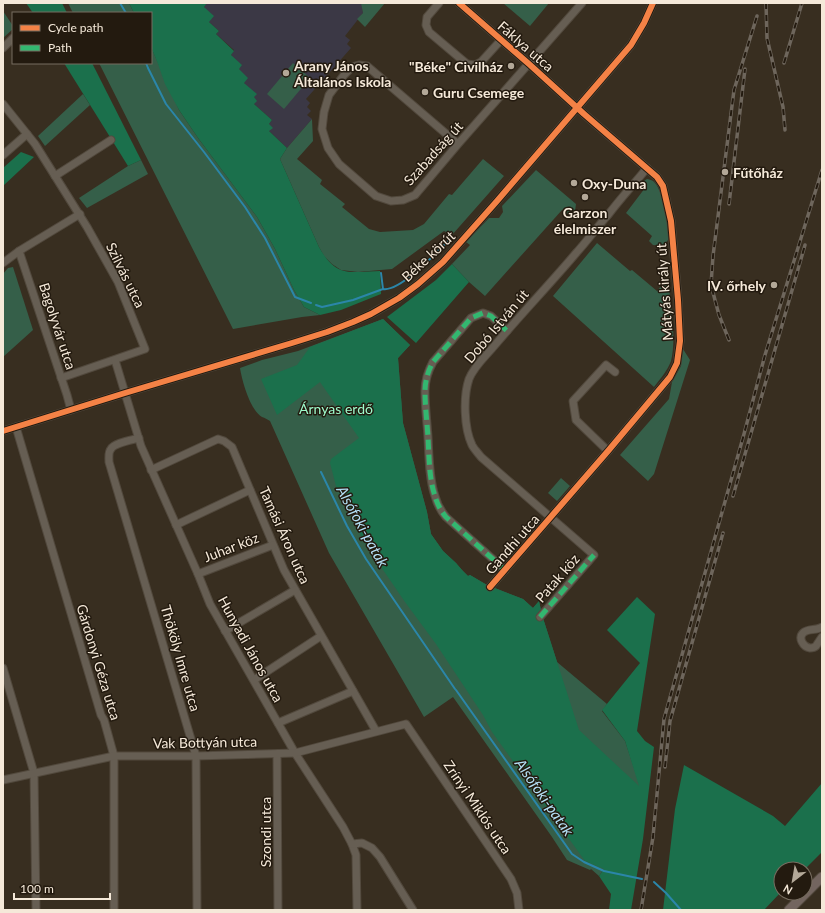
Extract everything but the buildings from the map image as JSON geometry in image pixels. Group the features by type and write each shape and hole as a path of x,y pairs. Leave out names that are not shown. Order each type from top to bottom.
{"main road":[{"path":"789,910 822,877"}],"street":[{"path":"439,3 427,17 426,25 429,32 467,64 475,65 482,61 501,40"},
{"name":"Fáklya utca","path":"459,3 577,108"},
{"name":"Szabadság út","path":"458,144 367,66 359,64 352,67 329,95 324,112 322,129 328,148 339,164 376,196 391,201 403,200 415,195 582,3"},
{"name":"Béke körút","path":"3,431 327,332 359,320 399,298 443,262 577,108 631,45 644,23 653,3"},
{"path":"3,48 12,39"},
{"name":"Szilvás utca","path":"3,104 35,144 80,214 118,282 145,350 115,360"},
{"name":"Mátyás király út","path":"551,517 670,377 677,363 680,341 671,220 663,186 657,177 577,108"},
{"path":"3,155 27,134"},
{"path":"55,176 111,140"},
{"name":"Dobó István út","path":"594,555 481,457 472,445 469,434 465,398 474,370 578,252 647,168"},
{"path":"3,263 19,251 80,214"},
{"name":"Bagolyvár utca","path":"19,251 62,378 71,410"},
{"name":"Gandhi utca","path":"505,570 446,517 437,503 434,494 431,472 425,391 428,374 433,362 471,318 483,313 491,316 507,331"},
{"path":"62,378 115,360"},
{"name":"Hunyadi János utca","path":"115,360 139,438 151,470 210,604 295,753 343,827 352,844 356,855 356,910"},
{"path":"608,451 576,420 573,401 606,365 615,372"},
{"name":"Gárdonyi Géza utca","path":"16,427 100,715 104,720 114,756 114,910"},
{"name":"Thököly Imre utca","path":"139,438 114,445 110,449 109,462 196,756 197,910"},
{"name":"Tamási Áron utca","path":"151,470 218,439 229,443 284,570 376,731"},
{"path":"176,525 250,490"},
{"name":"Gandhi utca","path":"490,587 551,517"},
{"name":"Juhar köz","path":"198,574 273,545"},
{"name":"Patak köz","path":"540,617 594,555"},
{"path":"225,631 295,590"},
{"path":"822,627 818,630 804,632 802,641 805,646 811,648 816,646 822,637"},
{"path":"254,680 321,636"},
{"path":"3,668 34,773 36,910"},
{"path":"278,723 353,691"},
{"name":"Vak Bottyán utca","path":"3,780 114,756 196,756 295,753 406,724"},
{"name":"Zrínyi Miklós utca","path":"406,724 511,879 517,892 519,910"},
{"name":"Szondi utca","path":"277,754 278,910"},
{"path":"352,844 362,843 372,848 380,857 413,910"}],"shaded area":[{"name":"Arany János Általános Iskola","path":"207,3 362,4 363,13 345,36 350,40 347,44 351,48 306,99 310,103 307,107 311,111 307,115 312,119 287,148 269,131 269,124 272,120 254,104 254,97 244,83 239,69 231,55 234,50 216,34 219,31 209,22 204,6"}],"green space":[{"path":"26,3 62,3 66,12 32,12"},
{"path":"68,3 129,3 134,12 72,12"},
{"path":"129,3 207,3 204,7 214,16 209,22 219,31 216,34 234,51 231,55 242,65 239,69 248,78 244,83 257,94 254,97 257,101 254,104 272,120 269,124 273,128 269,131 287,148 280,159 319,247 331,263 341,270 355,272 380,271 381,294 341,310 320,315 304,307 257,217 198,138 179,110 165,84 152,49 152,12 134,12"},
{"path":"361,3 385,3 365,27 357,19 363,13"},
{"path":"503,3 549,3 530,26"},
{"path":"3,11 12,24 12,30 3,38"},
{"path":"152,49 179,110 257,217 304,307 320,315 233,329 100,64 152,64"},
{"path":"293,63 310,78 284,109 267,94"},
{"path":"65,64 93,64 141,160 128,166"},
{"path":"83,94 90,105 45,146 38,136"},
{"path":"312,119 313,141 297,159 322,180 320,184 345,204 342,207 369,229 380,232 413,230 424,224 449,194 452,195 483,159 504,176 452,235 444,231 392,269 358,272 341,270 324,256 319,247 280,159 287,148"},
{"path":"21,152 34,157 3,186 3,168"},
{"path":"141,160 148,174 87,208 79,198 128,166"},
{"path":"536,170 576,204 574,219 562,210 485,296 452,264 470,245 466,242 489,218 499,218 503,212 502,206"},
{"path":"647,179 653,181 657,185 665,209 668,240 663,246 653,245 649,241 652,236 626,213 645,188 641,183"},
{"path":"597,243 630,271 632,270 657,291 668,278 673,331 673,352 668,368 654,387 553,296"},
{"path":"452,264 469,282 416,343 387,317 436,280"},
{"path":"13,267 33,330 3,357 3,274 8,268"},
{"name":"Árnyas erdő","path":"383,319 410,345 398,358 403,423 427,512 431,534 443,551 468,576 470,575 487,585 523,599 533,608 539,601 557,662 607,704 602,711 625,741 640,786 604,869 599,876 591,869 590,870 567,860 453,697 424,717 329,553 270,421 258,413 247,395 240,368 262,360 298,351"},
{"name":"Árnyas erdő","path":"383,319 410,345 398,358 403,423 427,512 431,534 443,551 468,576 470,575 487,585 523,599 533,608 539,601 542,615 579,730 639,786 625,741 602,710 640,663 607,630 637,597 655,614 637,731 645,741 654,747 643,839 631,910 609,910 611,894 599,876 604,869 585,861 492,732 483,715 436,644 364,542 336,486 330,463 331,459 359,438 320,382 277,415 261,379 297,365 310,347"},
{"path":"683,349 690,360 654,474 648,481 620,455 669,399 672,382 681,366"},
{"path":"561,478 570,486 557,501 548,493"},
{"path":"684,765 773,816 785,826 822,783 822,852 813,861 773,861 773,900 764,910 663,910 675,809"}],"waterway":[{"path":"120,3 125,12"},
{"path":"146,64 166,104 245,207 265,238 295,297 311,303"},
{"path":"316,305 322,307 353,300 399,284 417,271 448,241"},
{"path":"381,273 383,289"},
{"name":"Alsófoki-patak","path":"321,472 347,526 366,559 455,689"},
{"name":"Alsófoki-patak","path":"456,690 572,854 584,862 604,871 642,879"},
{"name":"Alsófoki-patak","path":"654,882 681,910"}],"railway":[{"path":"766,3 767,38 783,107 785,130"},
{"path":"784,63 802,3"},
{"path":"729,340 719,315 711,285 713,256 734,90 757,16"},
{"path":"729,204 745,69"},
{"path":"641,910 653,837 664,719 765,355 822,170"},
{"path":"733,496 805,245"},
{"path":"665,767 670,721 723,533"}],"marked path":[{"path":"505,570 446,517 438,505 430,475 425,391 427,376 433,362 471,318 483,313 491,316 507,331"},
{"path":"540,617 594,555"}],"cycle path":[{"path":"459,3 657,177 663,186 671,221 678,300 680,341 677,363 670,377 490,587"},
{"path":"3,431 327,332 371,314 399,298 443,262 497,201 631,45 644,23 653,3"}],"place":[{"name":"\"Béke\" Civilház","path":"511,66"},
{"name":"Arany János Általános Iskola","path":"286,73"},
{"name":"Guru Csemege","path":"425,92"},
{"name":"Fűtőház","path":"725,172"},
{"name":"Oxy-Duna","path":"574,183"},
{"name":"Garzon élelmiszer","path":"585,197"},
{"name":"IV. őrhely","path":"774,285"}]}
